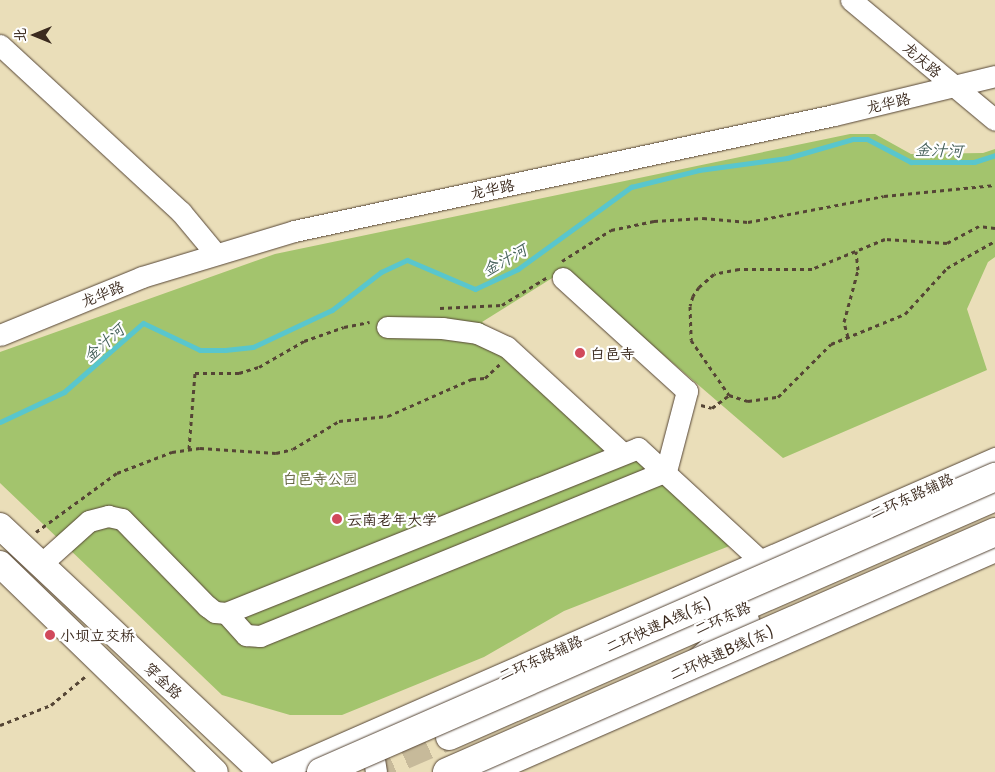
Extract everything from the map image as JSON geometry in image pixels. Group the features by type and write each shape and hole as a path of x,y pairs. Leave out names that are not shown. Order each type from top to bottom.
{"highway":[{"name":"二环快速A线(东)","path":"321,772 995,477"},
{"name":"二环快速B线(东)","path":"450,752 995,532"}],"main road":[{"name":"二环东路","path":"450,752 995,498"},
{"name":"二环东路","path":"745,614 995,511"},
{"name":"穿金路","path":"0,526 262,772"},
{"name":"穿金路","path":"0,564 101,664 215,772"}],"street":[{"name":"龙庆路","path":"851,0 995,120"},
{"path":"0,45 181,212 215,254"},
{"name":"龙华路","path":"0,335 142,277 294,231 955,87 995,76"},
{"path":"558,272 688,391 666,471"},
{"path":"387,327 442,328 477,333 513,353 621,452"},
{"path":"41,564 89,521 108,516 122,519 207,606 215,612 226,613 621,452 638,448 666,471 760,560"},
{"name":"二环东路辅路","path":"277,772 995,458"},
{"path":"226,613 246,635 260,636 666,471"},
{"path":"491,772 995,551"},
{"path":"573,642 631,624 745,614"},
{"path":"606,722 654,694 745,614"},
{"path":"376,772 373,754 377,738 397,720"}],"path":[{"path":"436,308 502,305 515,300 558,272 564,256 611,230 654,221 703,218 748,222 884,196 995,185"},
{"path":"995,228 979,226 947,243 885,240 812,269 724,271 699,286 690,306 691,340 729,395 738,401 778,396 823,350 905,314 952,264 995,241"},
{"path":"848,338 844,322 858,270 856,251"},
{"path":"189,449 195,373 239,373 258,368 304,341 344,327 378,320 387,327"},
{"path":"20,545 117,473 189,449 276,453 293,449 339,421 388,416 472,379 485,378 513,353"},
{"path":"685,401 712,408 729,395"},
{"path":"0,724 52,705 101,664"}],"green space":[{"name":"白邑寺公园","path":"850,134 875,134 911,154 983,153 995,149 995,257 988,262 967,309 987,370 783,458 565,270 482,322 732,545 564,611 484,657 342,715 290,715 222,695 0,483 0,352 275,254"}],"waterway":[{"name":"金汁河","path":"0,422 64,392 143,323 200,350 253,347 332,310 381,272 407,260 475,289 518,269 631,187 699,170 787,158 853,139 867,139 911,162 974,162 995,155"}],"tunnel":[{"path":"368,772 449,737"}],"place":[{"name":"白邑寺","path":"580,353"},
{"name":"云南老年大学","path":"337,519"},
{"name":"小坝立交桥","path":"50,635"}]}
